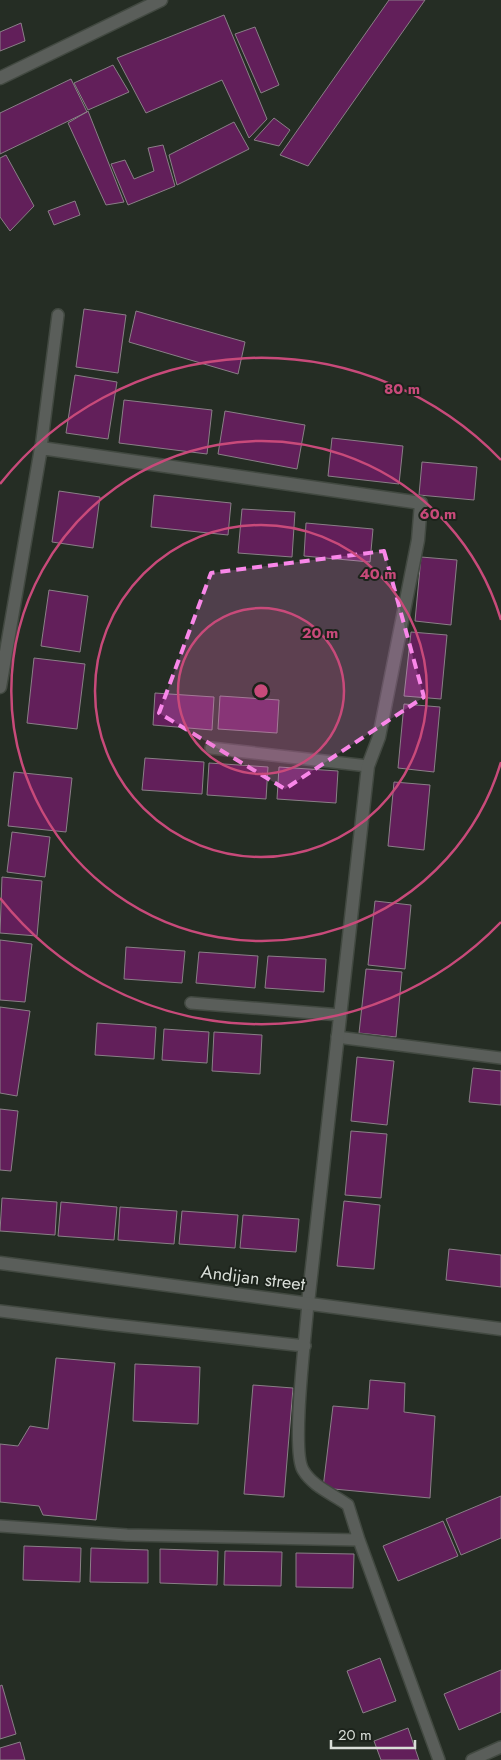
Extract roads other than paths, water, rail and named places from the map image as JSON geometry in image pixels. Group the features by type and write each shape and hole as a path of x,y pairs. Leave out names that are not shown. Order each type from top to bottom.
{"street":[{"path":"0,78 161,0"},
{"path":"0,686 41,448 422,503 418,540 379,737 368,766 308,1303"},
{"name":"Andijan street","path":"0,1263 501,1329"}],"lane":[{"path":"41,448 58,315"},
{"path":"211,748 368,766"},
{"path":"191,1003 340,1015"},
{"path":"337,1037 501,1058"},
{"path":"308,1303 298,1442 302,1469 322,1490 348,1505 439,1760"},
{"path":"0,1311 305,1346"},
{"path":"0,1526 127,1535 359,1540"},
{"path":"472,1760 501,1747"}]}
